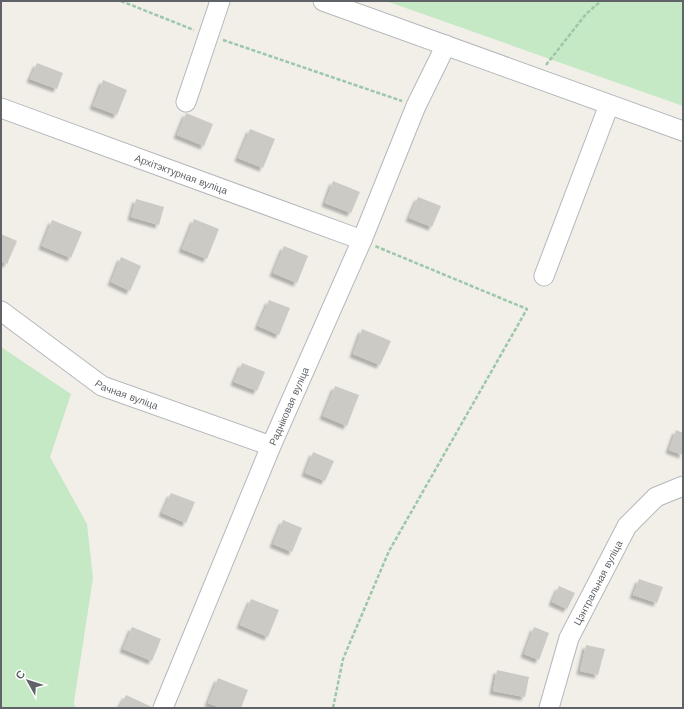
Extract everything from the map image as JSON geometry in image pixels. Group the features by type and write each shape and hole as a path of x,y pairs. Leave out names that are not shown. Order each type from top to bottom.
{"street":[{"path":"186,102 220,1"},
{"path":"323,1 683,131"},
{"name":"Радніковая вуліца","path":"163,708 271,446 362,240 416,106 446,45"},
{"path":"544,276 610,105"},
{"name":"Архітэктурная вуліца","path":"1,108 362,240"},
{"name":"Рачная вуліца","path":"1,311 102,386 271,446"},
{"name":"Цэнтральная вуліца","path":"549,708 569,638 627,526 656,497 683,486"}],"path":[{"path":"121,1 208,35 416,106"},
{"path":"529,75 547,65 586,14 601,1"},
{"path":"333,708 343,659 389,551 527,309 362,240"}],"green space":[{"path":"386,1 683,1 683,106"},
{"path":"1,347 71,394 50,457 87,524 93,578 74,702 75,708 1,708"}],"building":[{"path":"37,63 63,73 57,89 30,79"},
{"path":"103,80 127,90 117,115 93,106"},
{"path":"186,113 213,124 204,146 177,135"},
{"path":"250,129 275,139 263,168 238,158"},
{"path":"333,181 360,192 351,213 325,203"},
{"path":"418,197 441,206 432,227 409,218"},
{"path":"136,199 164,207 159,225 131,217"},
{"path":"194,219 219,229 207,259 182,249"},
{"path":"52,220 82,232 71,258 42,246"},
{"path":"1,234 17,241 7,264 1,262"},
{"path":"284,246 308,256 297,283 273,273"},
{"path":"121,257 141,266 130,291 111,282"},
{"path":"269,300 290,308 279,335 258,326"},
{"path":"362,329 391,341 380,365 353,354"},
{"path":"242,363 265,372 257,391 234,382"},
{"path":"335,386 359,395 347,426 323,416"},
{"path":"676,430 683,433 683,455 669,450"},
{"path":"313,452 334,461 325,481 305,473"},
{"path":"171,493 195,502 186,523 162,513"},
{"path":"283,520 302,528 292,552 273,544"},
{"path":"639,579 663,587 657,603 633,595"},
{"path":"559,586 575,593 567,609 552,602"},
{"path":"251,599 279,610 268,637 240,625"},
{"path":"132,627 161,639 152,661 123,649"},
{"path":"534,627 549,633 539,660 524,654"},
{"path":"586,645 605,649 598,675 580,671"},
{"path":"497,670 529,677 525,697 493,691"},
{"path":"218,678 248,690 241,708 221,708 208,703"},
{"path":"126,695 154,708 119,708"}]}
